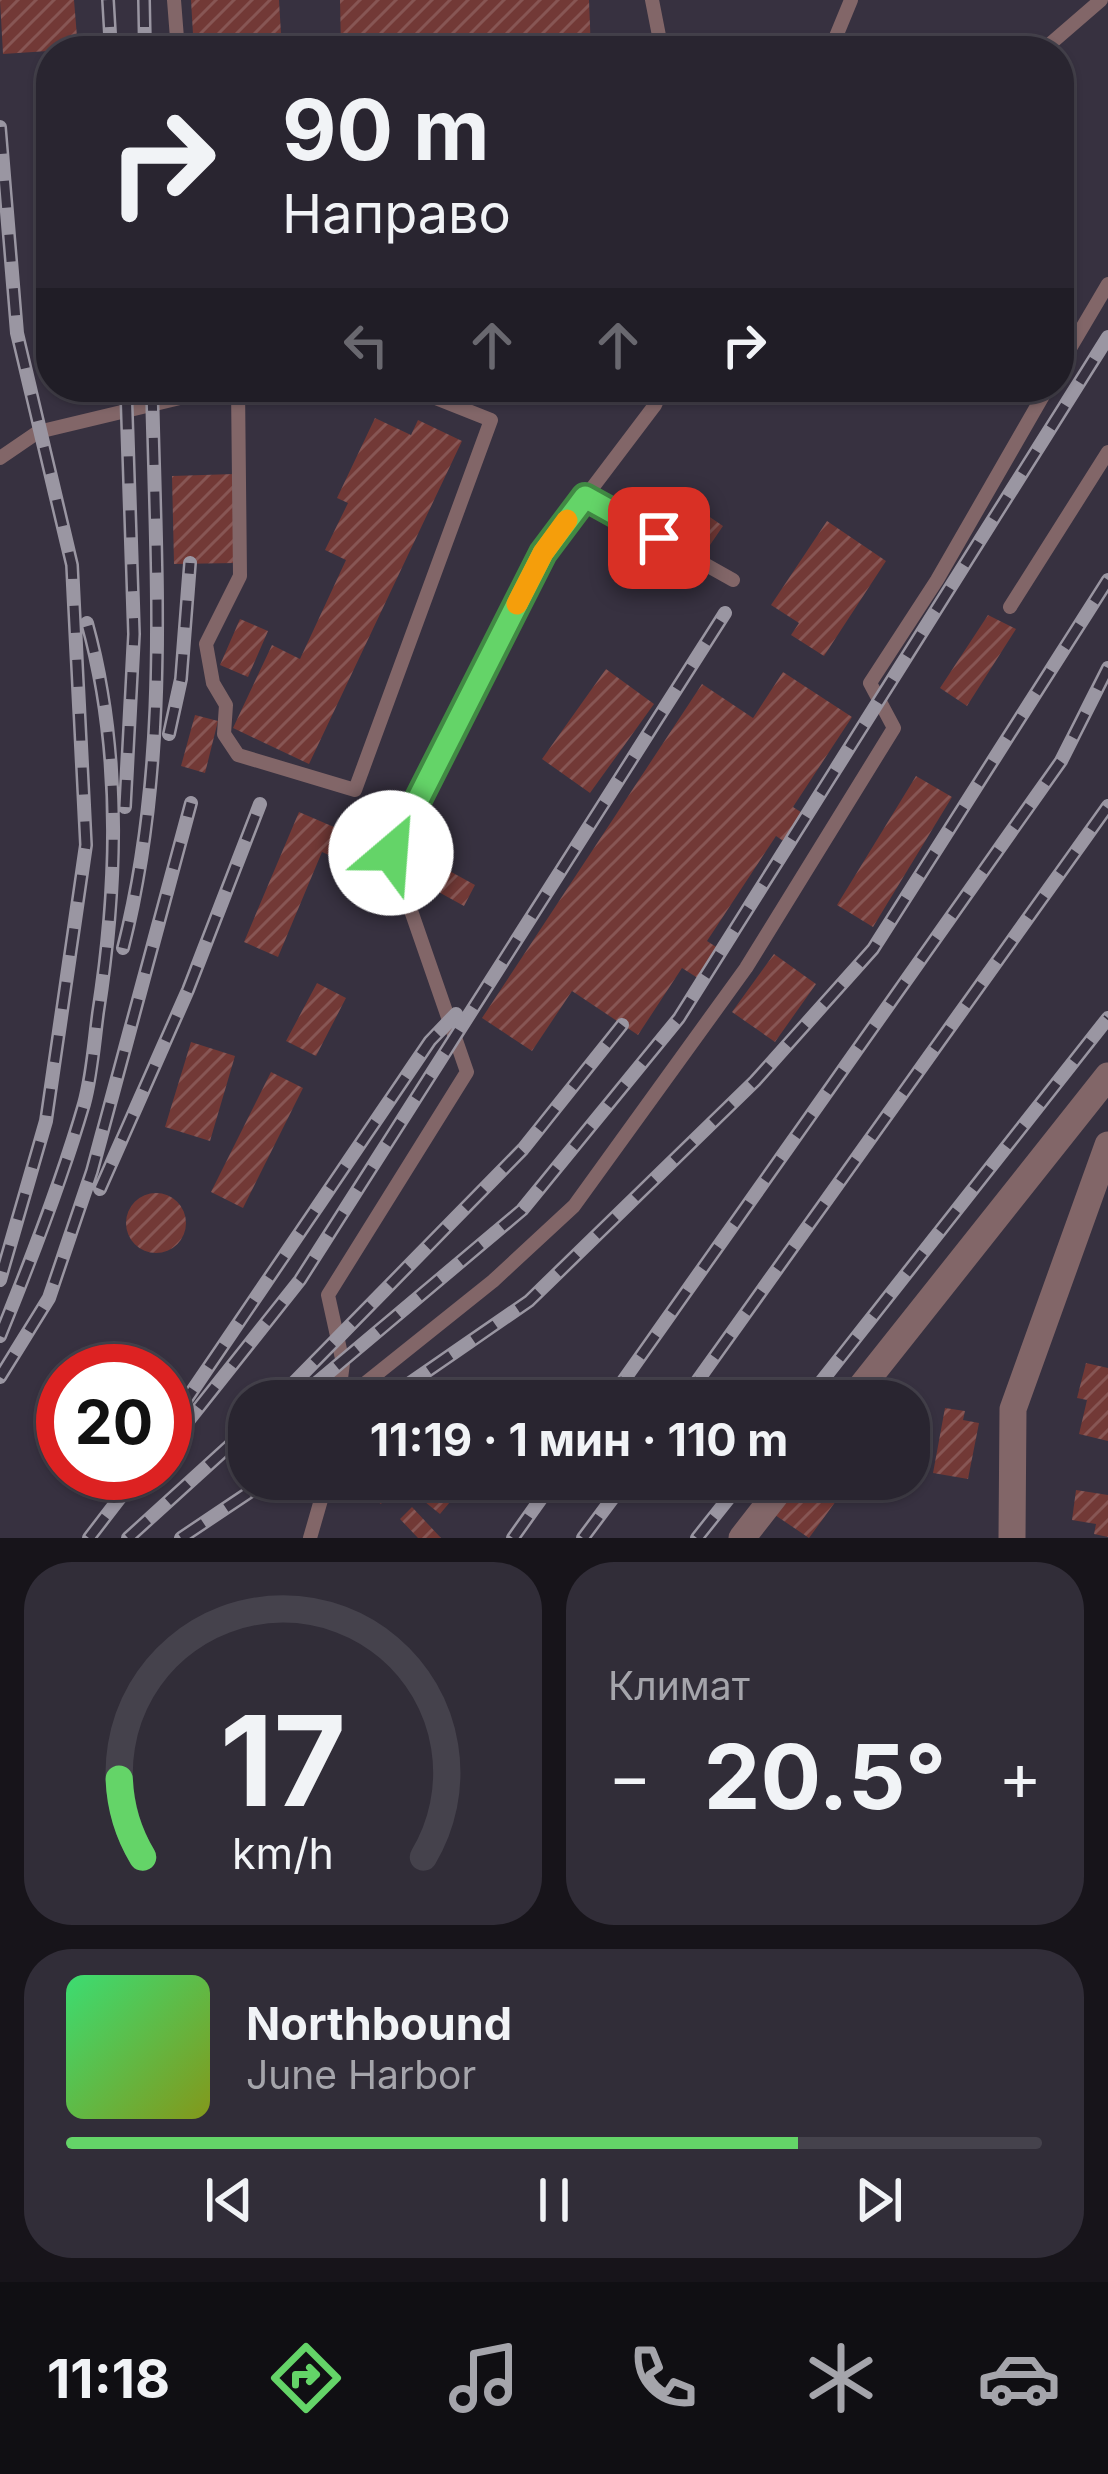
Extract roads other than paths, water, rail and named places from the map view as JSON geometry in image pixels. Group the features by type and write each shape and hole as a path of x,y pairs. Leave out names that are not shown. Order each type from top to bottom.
{"street":[{"path":"867,1380 1108,1076"},
{"path":"1012,1538 1013,1408 1108,1145"},
{"path":"742,1538 772,1500"}],"lane":[{"path":"174,0 177,36"},
{"path":"652,0 659,36"},
{"path":"836,36 851,0"},
{"path":"1059,36 1101,0"},
{"path":"1074,342 1108,284"},
{"path":"0,458 38,432 157,402"},
{"path":"238,402 240,576 206,644 213,683 226,705 224,734 238,755 355,790 491,420 446,402"},
{"path":"342,1380 343,1363 328,1295 467,1072 391,853 543,553 656,402"},
{"path":"367,1380 494,1281 574,1205 746,968 894,728 870,683 937,580 1039,402"},
{"path":"1010,607 1108,452"},
{"path":"585,497 733,580"},
{"path":"310,1538 322,1500"}],"railway":[{"path":"108,0 110,36"},
{"path":"144,0 145,36"},
{"path":"0,127 17,333 72,565 86,845 46,1121 0,1280"},
{"path":"1074,391 1108,337"},
{"path":"125,807 134,634 126,402"},
{"path":"123,948 138,879 154,739 157,599 152,402"},
{"path":"320,1380 522,1210 679,1018 1067,402"},
{"path":"169,734 181,679 190,563"},
{"path":"414,1380 529,1301 755,1081 873,949 1108,580"},
{"path":"192,1416 300,1280 725,613"},
{"path":"0,1336 84,1104 105,965 113,867 111,768 87,623"},
{"path":"624,1380 1061,761 1108,668"},
{"path":"0,1377 49,1298 92,1171 191,803"},
{"path":"100,1189 188,990 260,804"},
{"path":"698,1380 1108,806"},
{"path":"192,1391 430,1041 456,1014"},
{"path":"823,1380 1108,1018"},
{"path":"297,1380 523,1149 622,1025"},
{"path":"128,1538 228,1447"},
{"path":"89,1538 118,1500"},
{"path":"181,1538 238,1500"},
{"path":"513,1538 540,1500"},
{"path":"583,1538 611,1500"},
{"path":"697,1538 727,1500"}]}
